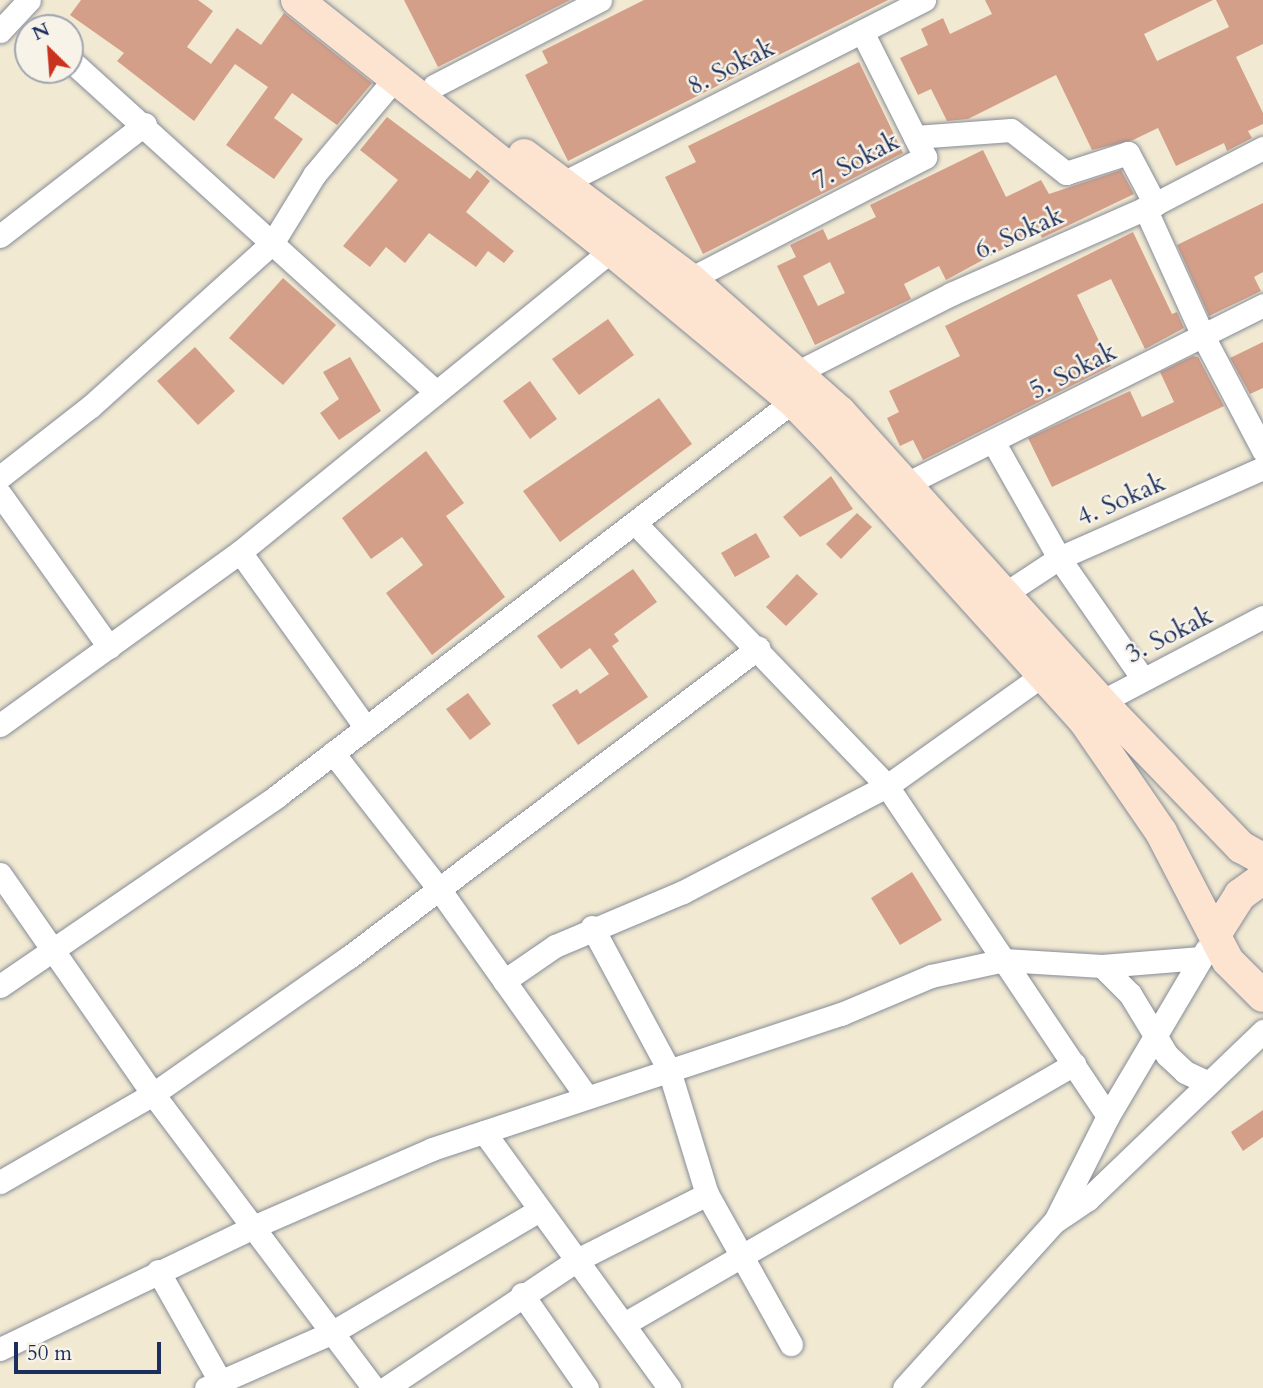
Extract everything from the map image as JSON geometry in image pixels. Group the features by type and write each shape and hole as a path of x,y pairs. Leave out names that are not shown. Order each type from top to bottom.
{"street":[{"path":"297,0 611,250 795,386 908,483 1101,702 1241,847 1263,859"},
{"path":"328,0 434,86 690,279 795,386 1044,674 1124,772 1208,946 1228,961 1263,996"},
{"path":"434,86 600,0"},
{"name":"8. Sokak","path":"563,183 924,0"},
{"name":"7. Sokak","path":"690,279 925,156 862,32"},
{"path":"84,72 145,124 435,391"},
{"path":"0,477 91,406 273,242 314,175 396,77"},
{"path":"0,236 145,124"},
{"path":"915,137 1011,130 1066,173 1128,153 1203,336 1263,450"},
{"name":"6. Sokak","path":"0,986 333,753 635,523 795,386 951,294 1150,206 1263,148"},
{"path":"0,726 240,552 611,250"},
{"name":"5. Sokak","path":"908,483 993,443 1263,305"},
{"path":"993,443 1059,558 1143,679"},
{"name":"4. Sokak","path":"1006,593 1059,558 1263,468"},
{"path":"0,494 109,647"},
{"path":"635,523 758,648 887,786 1108,1116"},
{"path":"240,552 366,728"},
{"name":"3. Sokak","path":"1101,702 1263,617"},
{"path":"0,1182 153,1094 439,889 758,648"},
{"path":"504,981 592,927 683,892 887,786 1044,674"},
{"path":"333,753 439,889 587,1097"},
{"path":"0,874 153,1094 374,1388"},
{"path":"1054,1222 1108,1116 1208,946 1240,895 1263,878"},
{"path":"592,927 668,1070 706,1194 791,1344"},
{"path":"0,1349 253,1227 484,1132 841,1014 931,976 1004,960 1102,966 1208,946"},
{"path":"1102,966 1130,994 1175,1064 1209,1083"},
{"path":"904,1388 1054,1222 1088,1199 1263,1031"},
{"path":"624,1324 739,1253 1074,1064"},
{"path":"484,1132 538,1211 577,1260 669,1388"},
{"path":"386,1388 522,1294 577,1260 706,1194"},
{"path":"158,1271 217,1385 333,1332 538,1211"},
{"path":"522,1294 587,1388"}],"building":[{"path":"81,0 198,0 213,11 187,47 211,64 237,28 261,45 284,13 372,83 337,125 292,93 274,118 303,139 274,179 226,145 268,87 235,64 194,121 117,61 124,53 84,25 84,14 71,14"},
{"path":"404,0 570,0 438,67"},
{"path":"644,0 888,0 568,161 525,75 548,63 542,51"},
{"path":"985,0 1213,0 1144,34 1157,61 1229,27 1216,0 1263,0 1263,44 1236,57 1263,113 1263,124 1248,131 1252,138 1227,151 1224,143 1176,166 1158,128 1133,140 1092,150 1056,75 968,119 947,121 931,89 918,95 900,58 928,45 921,29 943,18 950,34 992,14"},
{"path":"859,62 903,153 703,254 665,177 696,162 688,146"},
{"path":"387,117 470,179 477,170 490,181 466,212 514,251 504,263 488,251 476,267 429,233 405,263 386,247 370,267 343,246 398,180 360,150"},
{"path":"983,150 1006,197 1041,180 1049,194 1121,170 1134,194 1042,238 1038,230 946,280 939,266 904,284 911,299 815,345 777,266 796,257 790,245 823,229 828,240 876,217 870,205","holes":["830,262 845,293 818,306 803,276"]},
{"path":"1263,203 1263,272 1254,277 1261,291 1209,316 1177,245"},
{"path":"1133,232 1172,314 1177,312 1184,328 1145,349 1111,279 1077,295 1111,366 923,460 913,440 900,446 887,418 899,412 889,391 960,356 945,326"},
{"path":"283,278 336,325 283,385 229,338"},
{"path":"608,319 634,355 579,395 552,359"},
{"path":"1263,342 1263,388 1250,394 1230,358"},
{"path":"195,347 235,391 198,425 157,381"},
{"path":"1193,356 1198,357 1224,406 1052,487 1028,438 1130,391 1142,417 1174,402 1160,372"},
{"path":"350,357 381,411 339,440 320,413 339,399 323,372"},
{"path":"530,381 557,419 530,439 503,401"},
{"path":"659,398 692,444 560,542 523,491"},
{"path":"426,451 464,503 446,516 505,597 432,655 386,593 423,565 402,537 371,559 342,518"},
{"path":"831,476 853,509 800,537 783,517"},
{"path":"857,513 872,527 841,559 826,544"},
{"path":"756,533 770,557 735,577 721,553"},
{"path":"633,569 657,602 614,634 619,641 612,646 648,697 578,745 552,705 577,689 580,694 609,674 590,648 561,669 537,636"},
{"path":"797,574 818,594 786,626 766,607"},
{"path":"468,693 491,724 470,740 446,709"},
{"path":"912,872 942,920 900,945 871,898"},
{"path":"1263,1110 1263,1137 1243,1151 1231,1132"}]}
